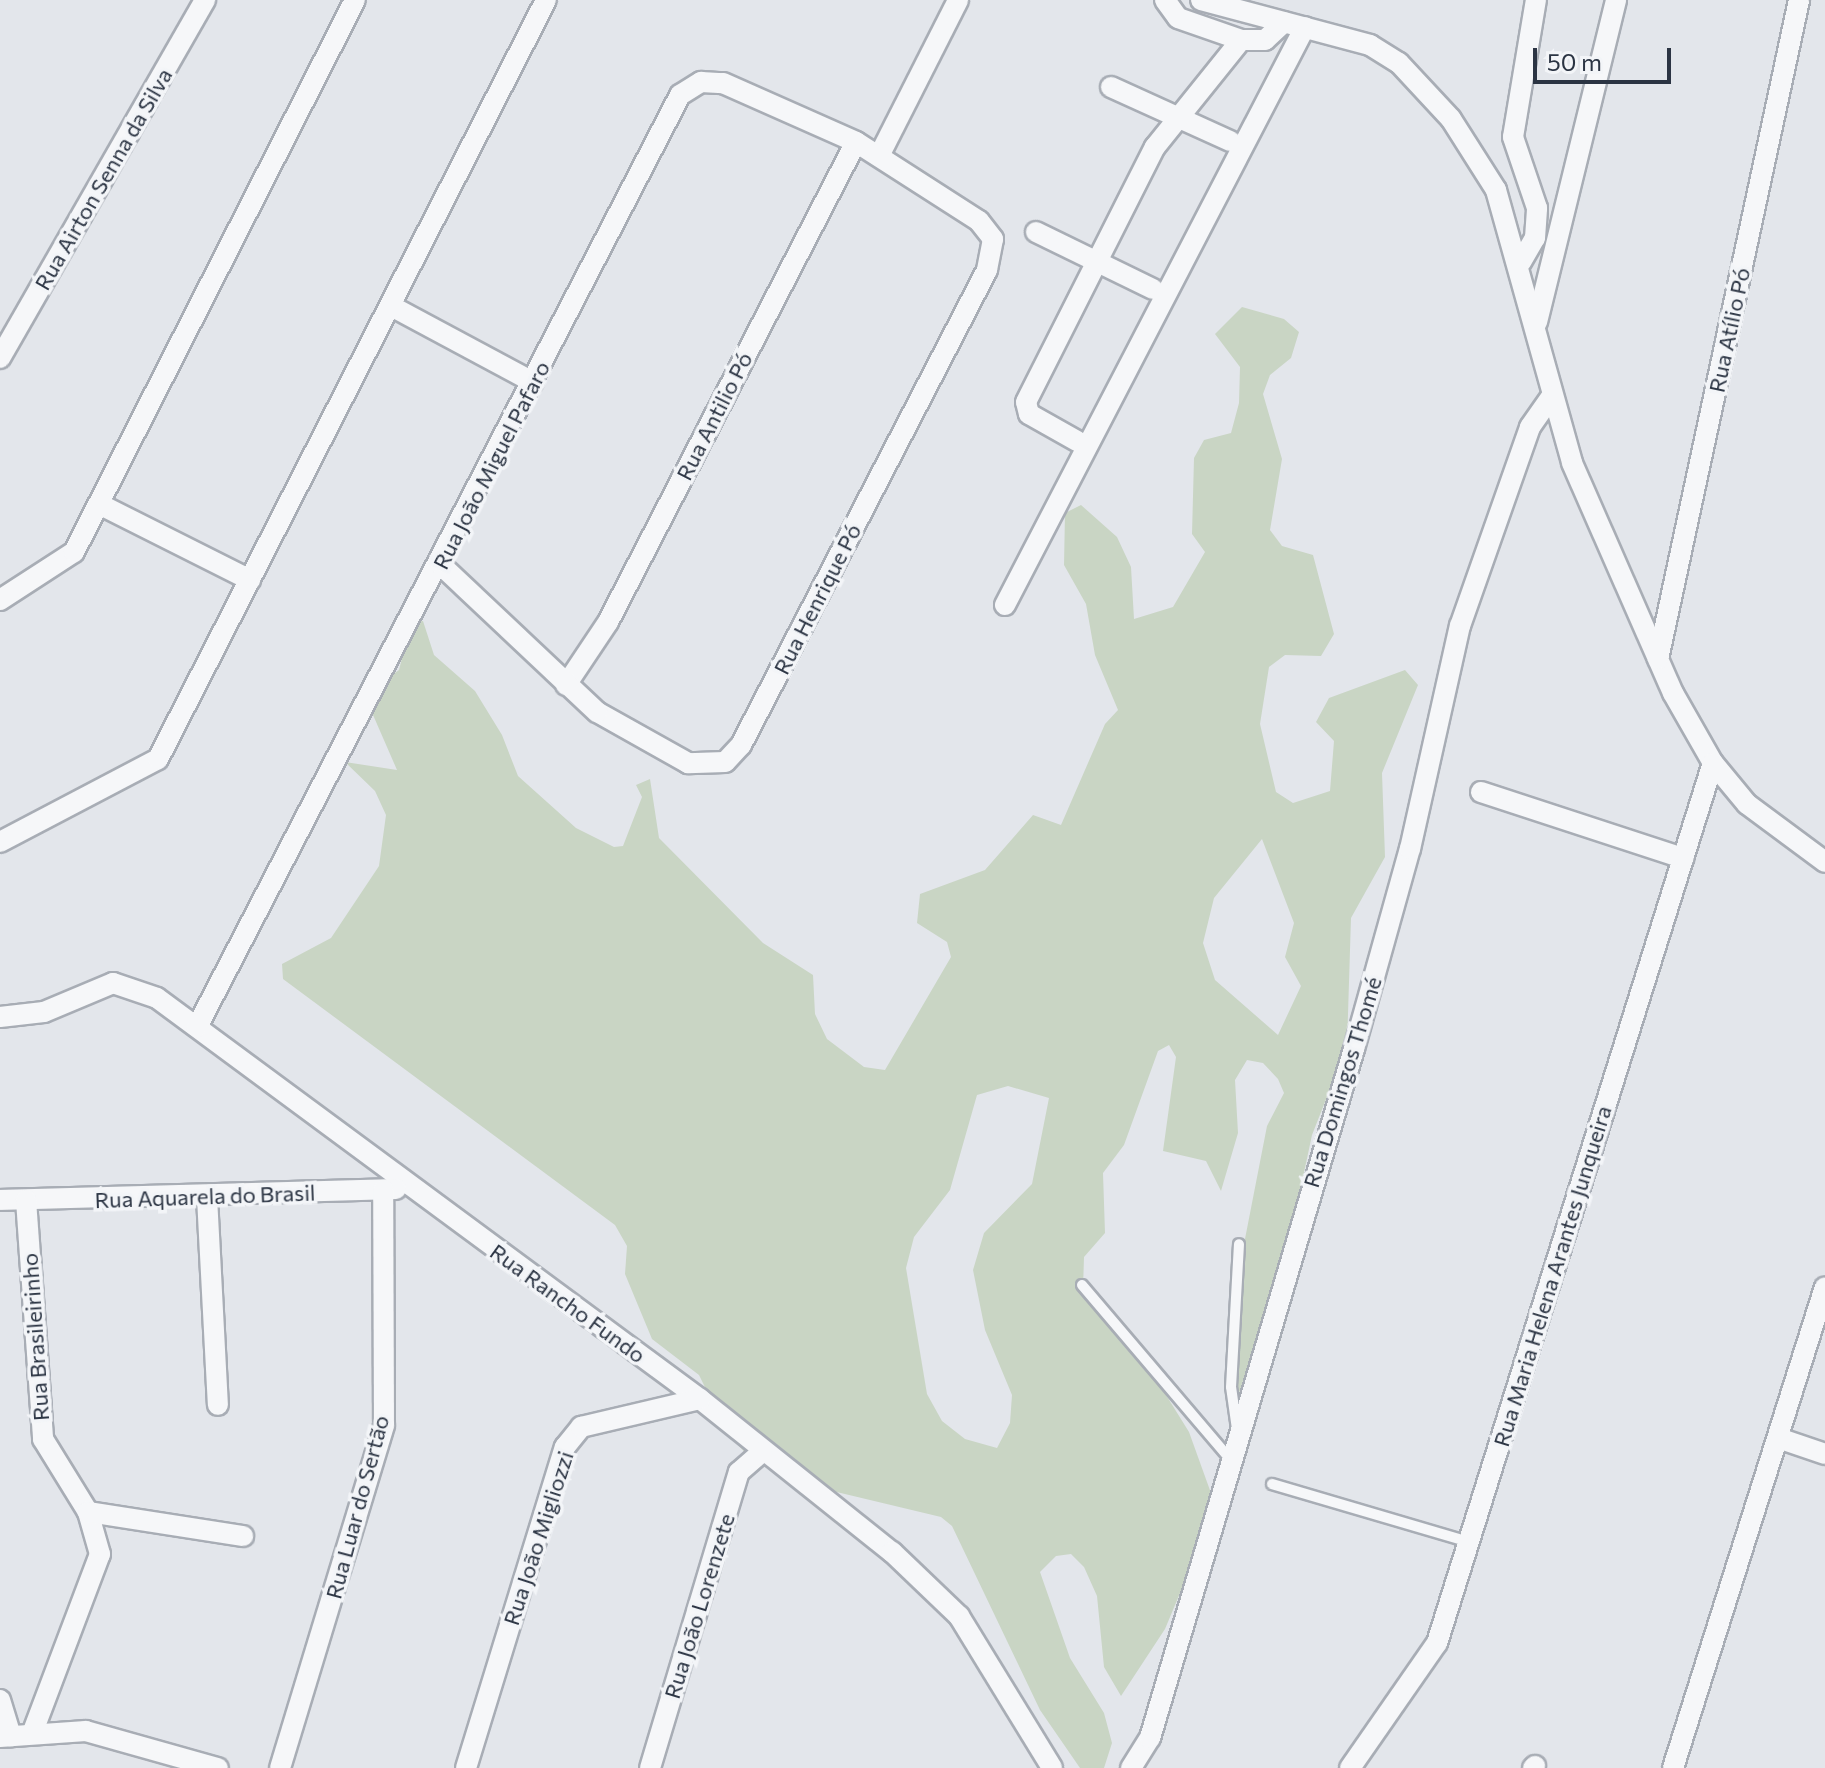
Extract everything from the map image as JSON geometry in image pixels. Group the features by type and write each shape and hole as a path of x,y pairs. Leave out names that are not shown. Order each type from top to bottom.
{"street":[{"name":"Rua Airton Senna da Silva","path":"0,358 205,0"},
{"path":"0,600 74,552 101,505 355,0"},
{"path":"0,842 148,770 250,580 546,0"},
{"path":"879,156 958,0"},
{"path":"1165,0 1178,18 1241,40 1265,40 1284,22"},
{"path":"1201,0 1232,4 1284,22 1370,45 1410,74 1480,162 1521,262 1551,397 1658,659 1713,763 1747,804 1823,858"},
{"path":"1521,262 1535,238 1537,208 1513,137 1536,0"},
{"path":"1536,327 1616,0"},
{"name":"Rua Atílio Pó","path":"1658,659 1799,0"},
{"path":"1005,605 1305,27"},
{"path":"1077,441 1029,414 1026,402 1094,261 1176,115 1241,40"},
{"name":"Rua João Miguel Pafaro","path":"197,1027 690,87 723,83 856,142 879,156"},
{"path":"1111,87 1230,141"},
{"name":"Rua Antilio Pó","path":"566,685 608,622 856,142"},
{"name":"Rua Henrique Pó","path":"441,565 597,712 688,763 725,762 741,745 995,251 979,221 879,156"},
{"path":"1036,232 1153,289"},
{"path":"391,306 533,382"},
{"name":"Rua Domingos Thomé","path":"1131,1768 1150,1738 1229,1458 1410,849 1460,626 1530,427 1551,397"},
{"path":"101,505 250,580"},
{"name":"Rua Maria Helena Arantes Junqueira","path":"1350,1768 1437,1643 1713,763"},
{"path":"1481,792 1683,858"},
{"name":"Rua Rancho Fundo","path":"0,1017 44,1012 99,985 129,983 197,1027 700,1399 762,1452 892,1552 959,1616 1052,1768"},
{"name":"Rua Aquarela do Brasil","path":"0,1200 207,1197 410,1187"},
{"name":"Rua Luar do Sertão","path":"280,1768 384,1425 383,1190"},
{"path":"207,1197 218,1405"},
{"name":"Rua Brasileirinho","path":"26,1200 43,1439 88,1512 100,1554 97,1572 32,1734"},
{"path":"1673,1768 1825,1287"},
{"name":"Rua João Migliozzi","path":"466,1768 565,1447 581,1427 700,1399"},
{"path":"1778,1438 1825,1454"},
{"name":"Rua João Lorenzete","path":"650,1768 739,1472 762,1452"},
{"path":"88,1512 243,1536"},
{"path":"0,1700 5,1737 86,1731 218,1768"}],"lane":[{"path":"1237,1431 1231,1387 1239,1244"},
{"path":"1082,1285 1229,1458"},
{"path":"1272,1484 1469,1542"}],"green space":[{"path":"1242,307 1284,319 1299,332 1291,358 1270,375 1263,394 1282,459 1270,530 1282,546 1313,555 1334,634 1321,656 1285,655 1269,667 1260,724 1276,792 1293,803 1330,791 1334,741 1316,722 1329,698 1405,670 1418,685 1382,773 1385,857 1351,918 1347,1046 1312,1135 1293,1224 1235,1406 1244,1244 1267,1126 1284,1093 1278,1079 1263,1063 1247,1060 1235,1080 1238,1133 1221,1191 1206,1161 1163,1151 1176,1057 1169,1045 1158,1051 1124,1145 1103,1173 1105,1233 1084,1257 1083,1289 1148,1366 1189,1432 1216,1507 1165,1629 1121,1696 1104,1667 1097,1596 1084,1567 1071,1554 1056,1556 1040,1572 1070,1658 1104,1713 1112,1743 1104,1768 1080,1768 1040,1710 952,1526 941,1517 799,1483 750,1458 728,1434 699,1375 652,1339 625,1274 627,1246 615,1225 283,979 282,964 331,938 379,866 386,815 375,791 345,762 397,770 370,708 377,686 399,670 411,622 423,621 434,655 475,691 502,735 518,776 576,828 614,847 623,846 642,797 636,785 650,779 659,838 763,943 813,975 815,1014 827,1039 864,1067 885,1070 951,957 947,942 917,923 920,894 985,870 1033,815 1061,825 1105,724 1118,710 1095,655 1086,604 1064,565 1065,513 1081,505 1117,537 1131,567 1134,619 1173,607 1205,552 1192,534 1194,458 1204,440 1231,433 1239,403 1240,367 1215,334","holes":["1262,839 1294,923 1285,957 1301,986 1278,1035 1215,980 1203,943 1214,898","1008,1086 1049,1098 1032,1184 984,1233 973,1270 985,1330 1012,1395 1010,1423 997,1448 965,1439 942,1421 927,1394 906,1268 914,1237 950,1190 977,1095"]}]}
